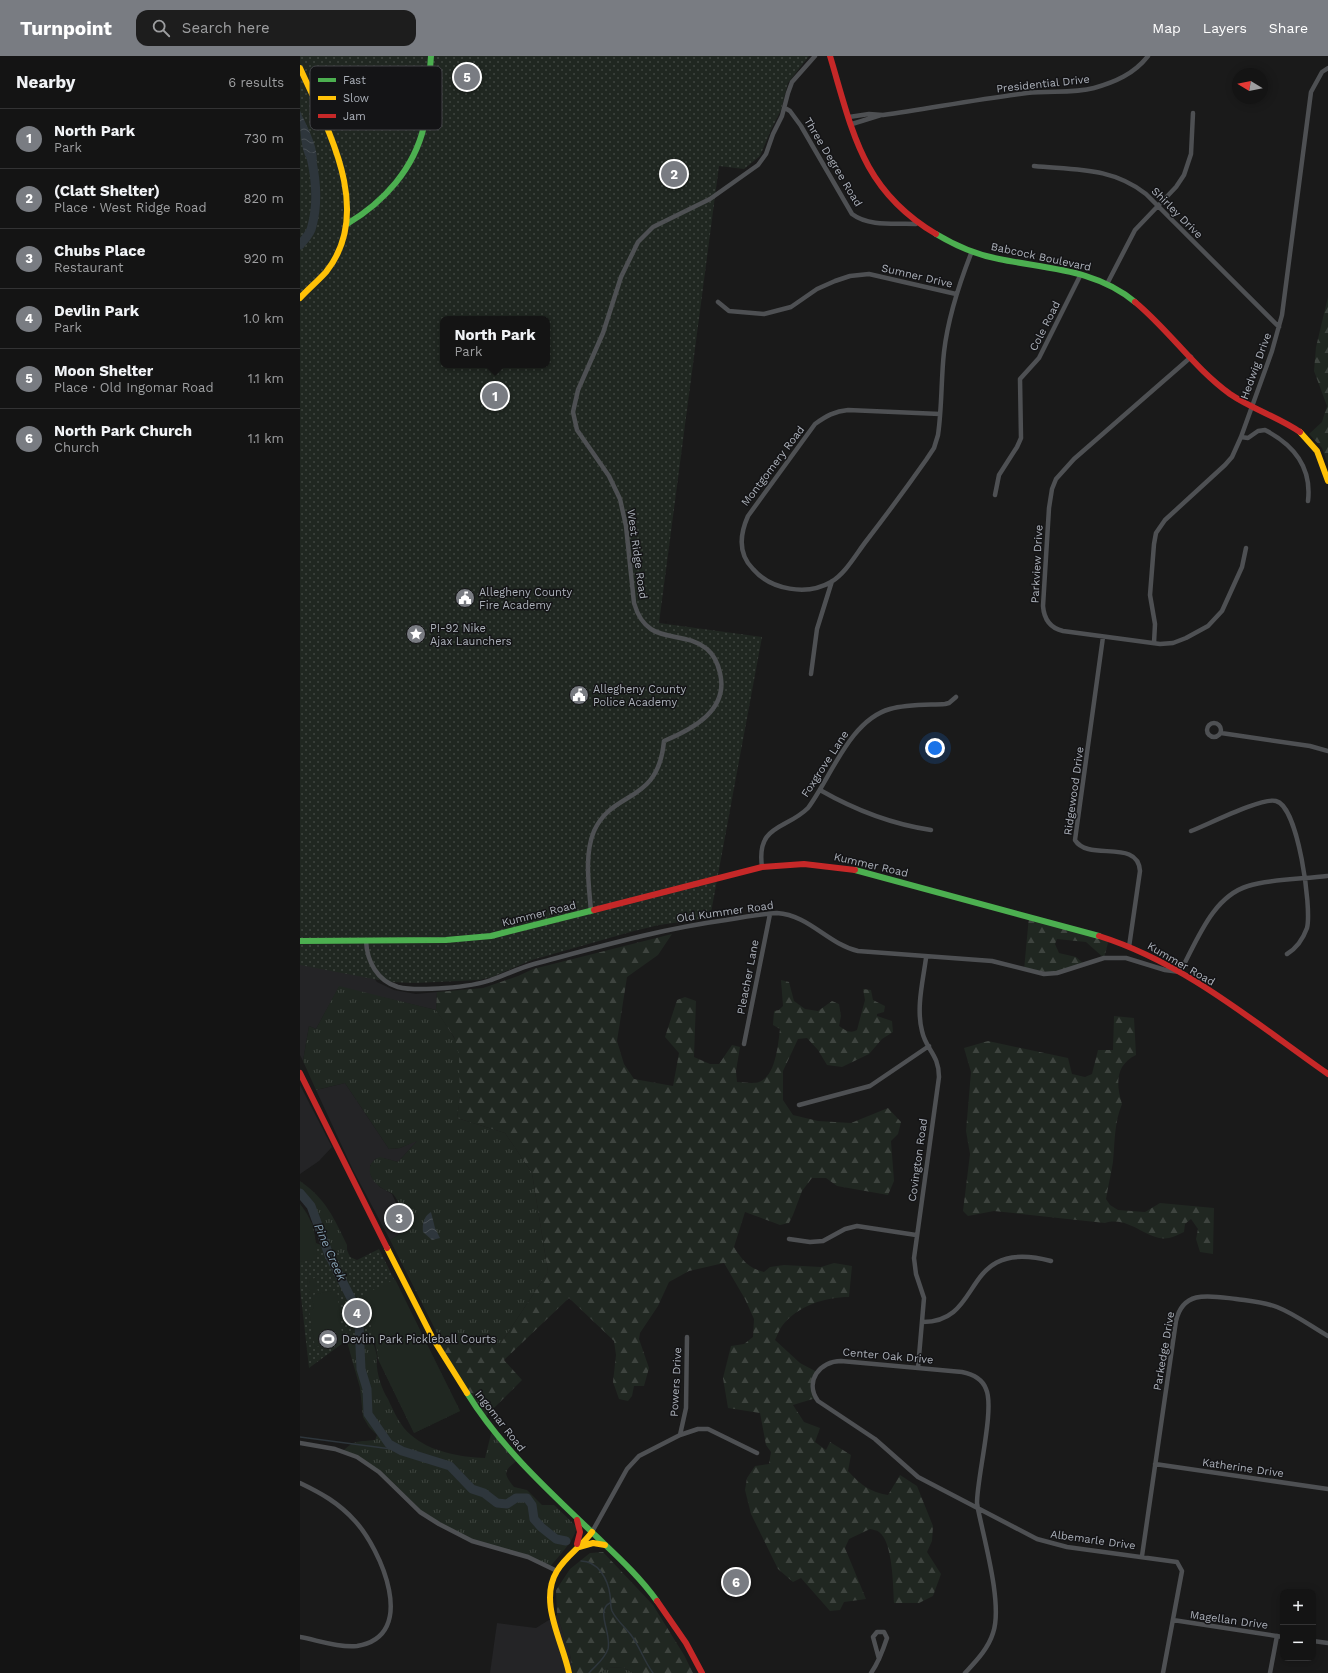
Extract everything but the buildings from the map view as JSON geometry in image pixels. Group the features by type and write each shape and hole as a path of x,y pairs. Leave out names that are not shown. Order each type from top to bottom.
{"main road":[{"path":"430,66 431,56"},
{"name":"Babcock Boulevard","path":"830,56 849,117 865,161 879,188 897,208 916,224 972,251 998,259 1081,274 1107,284 1137,304 1223,388 1289,425 1306,437 1316,451 1328,481"},
{"path":"300,68 310,91"},
{"path":"300,298 316,284 332,264 341,245 347,224 349,200 344,170 327,130"},
{"path":"347,224 360,217 383,198 401,176 416,152 423,130"},
{"name":"Kummer Road","path":"300,941 474,938 518,930 762,867 811,864 849,869 1070,927 1129,947 1180,972 1328,1074"},
{"name":"Ingomar Road","path":"300,1073 302,1081 455,1378 474,1406 512,1454 635,1574 664,1610 686,1643 702,1673"},
{"path":"576,1518 580,1532 578,1545"},
{"path":"569,1673 551,1604 550,1589 559,1563 578,1545 585,1536 592,1532"},
{"path":"578,1545 593,1543 605,1545"}],"street":[{"name":"West Ridge Road","path":"591,911 589,848 597,826 606,815 651,780 660,764 664,740 692,728 710,714 718,699 721,682 717,665 707,650 697,643 671,637 652,630 638,615 634,603 626,526 620,499 610,476 577,430 574,418 576,399 603,333 621,277 638,242 653,227 710,199 758,165 766,154 785,108 792,82 815,56"},
{"name":"Presidential Drive","path":"852,124 883,115 1020,94 1089,89 1127,75 1139,67 1148,56"},
{"name":"Hedwig Drive","path":"1154,643 1155,624 1150,595 1156,533 1165,520 1225,466 1232,457 1241,437 1251,405 1272,351 1279,327 1282,314 1311,92 1322,72 1328,68"},
{"name":"Three Degree Road","path":"785,108 790,111 801,126 852,214 859,219 868,221 916,224"},
{"path":"1107,284 1136,230 1157,205 1176,187 1188,166 1191,154 1193,113"},
{"name":"Presidential Drive","path":"849,117 869,114 883,115"},
{"name":"Shirley Drive","path":"1034,166 1111,174 1139,188 1279,327"},
{"name":"Montgomery Road","path":"940,414 848,410 830,414 815,424 753,508 744,524 741,542 746,561 758,575 777,585 791,589 810,588 832,581 849,564 934,448 938,435 940,414 946,337 956,294 972,251"},
{"name":"Sumner Drive","path":"718,302 729,311 764,314 791,307 817,289 835,281 850,276 869,274 956,294"},
{"name":"Cole Road","path":"995,495 999,475 1021,438 1020,379 1035,363 1043,351 1081,274"},
{"name":"Parkview Drive","path":"1191,357 1074,459 1059,474 1052,489 1043,606 1045,616 1050,624 1058,630 1166,644 1186,638 1201,631 1218,617 1234,587 1244,559 1246,548"},
{"path":"1241,437 1248,438 1258,431 1265,430 1292,448 1302,460 1307,475 1309,484 1308,502"},
{"path":"811,674 818,625 832,581"},
{"name":"Ridgewood Drive","path":"1103,637 1075,836 1077,843 1086,848 1131,855 1140,866 1129,947"},
{"name":"Foxgrove Lane","path":"762,867 762,852 767,838 776,827 802,814 820,790 854,734 876,715 895,708 950,703 956,697"},
{"path":"1221,733 1310,746 1328,751"},
{"path":"820,790 850,806 875,816 899,824 930,830"},
{"path":"1191,831 1263,801 1273,800 1280,802 1287,811 1301,851 1305,878 1308,919 1307,926 1297,946 1287,954"},
{"path":"1180,972 1212,914 1226,898 1249,885 1327,876"},
{"name":"Old Kummer Road","path":"366,941 370,962 382,979 397,987 417,989 482,983 530,965 630,938 698,924 770,914 785,914 798,919 852,950 926,958 992,961 1037,973 1050,974 1097,960 1126,958 1164,970 1180,972"},
{"name":"Pleacher Lane","path":"744,1044 770,914"},
{"name":"Covington Road","path":"918,1368 924,1298 914,1264 916,1235 939,1076 937,1060 922,1033 920,1018 926,958"},
{"path":"799,1105 870,1086 929,1046"},
{"path":"789,1239 810,1242 823,1241 845,1229 856,1226 916,1235"},
{"path":"923,1322 937,1321 952,1314 983,1272 997,1262 1023,1256 1051,1261"},
{"name":"Parkedge Drive","path":"1142,1556 1176,1321 1180,1309 1189,1300 1206,1296 1268,1304 1285,1311 1328,1336"},
{"name":"Powers Drive","path":"680,1435 686,1408 687,1337"},
{"name":"Center Oak Drive","path":"965,1673 985,1650 994,1632 996,1607 977,1498 989,1399 986,1388 980,1379 969,1373 841,1361 830,1362 819,1368 815,1376 814,1394 820,1403 875,1439 915,1475 978,1509"},
{"path":"592,1532 627,1469 639,1456 680,1435 698,1429 708,1429 757,1453"},
{"path":"300,1442 335,1449 357,1457 379,1472 414,1506 432,1520 472,1541 528,1556 557,1571"},
{"name":"Katherine Drive","path":"1155,1464 1328,1489"},
{"path":"300,1484 334,1501 361,1528 379,1558 392,1604 390,1617 382,1631 374,1639 362,1644 342,1645 300,1637"},
{"name":"Albemarle Drive","path":"978,1509 1044,1542 1174,1561 1181,1568 1173,1620"},
{"path":"1163,1673 1173,1620"},
{"name":"Magellan Drive","path":"1173,1620 1277,1636"},
{"path":"871,1673 879,1659 887,1638 884,1632 877,1632 873,1637 879,1659"},
{"path":"1270,1673 1277,1636"},
{"path":"1316,1641 1328,1643"}],"shaded area":[{"path":"300,946 366,966 377,982 394,990 416,994 437,992 436,1010 339,987 316,1029 309,1026 303,1061 300,1055"},
{"path":"345,1083 389,1149 400,1148 418,1140 398,1162 383,1158 375,1159 370,1166 371,1176 380,1187 392,1194 408,1229 390,1240 353,1170 316,1090"},
{"path":"300,1085 332,1147 319,1161 300,1174"},
{"path":"557,1615 570,1654 573,1673 490,1673 497,1623 536,1628"}],"green space":[{"path":"300,56 809,56 788,83 781,110 760,156 744,169 719,166 659,623 762,637 710,918 659,925 634,931 532,960 492,977 480,980 415,983 389,982 300,965"},
{"path":"1328,297 1328,465 1322,448 1309,434 1322,422 1327,406 1314,371 1316,347"},
{"path":"1029,916 1109,939 1104,958 1086,942 1057,939 1055,944 1059,953 1076,957 1084,964 1057,973 1024,970"},
{"path":"672,934 658,955 627,977 617,1041 624,1064 634,1079 673,1086 679,1053 665,1037 677,1000 685,997 696,1001 694,1057 710,1064 719,1064 732,1045 740,1047 736,1071 737,1082 757,1083 765,1079 773,1067 780,1029 773,1025 774,1011 779,1010 783,1006 781,980 789,982 794,1001 805,1009 818,1011 832,1001 839,1004 841,1016 839,1026 848,1031 852,1032 857,1030 865,1000 863,989 871,990 873,1000 885,1006 884,1012 877,1014 877,1016 892,1021 893,1032 882,1039 869,1054 842,1067 827,1065 818,1050 807,1038 798,1039 783,1071 783,1100 793,1115 818,1121 851,1123 888,1108 901,1122 898,1134 891,1141 894,1181 888,1195 837,1186 826,1178 812,1178 802,1191 789,1223 780,1225 745,1212 734,1247 746,1263 764,1272 770,1267 784,1265 821,1267 834,1263 852,1266 849,1297 840,1297 821,1301 803,1308 788,1319 781,1328 775,1340 800,1363 817,1372 814,1381 816,1398 793,1405 804,1422 820,1428 815,1442 826,1450 830,1442 851,1455 848,1471 857,1480 871,1490 888,1495 900,1475 917,1486 933,1526 932,1541 927,1552 941,1574 933,1596 919,1603 894,1603 893,1576 890,1554 884,1537 875,1530 870,1529 849,1539 845,1548 866,1599 844,1602 840,1610 830,1611 801,1578 793,1582 778,1569 751,1514 745,1490 747,1478 755,1466 769,1464 771,1452 766,1445 760,1413 728,1408 723,1378 731,1346 744,1344 753,1337 754,1319 745,1299 724,1263 689,1271 669,1282 658,1306 640,1333 639,1339 649,1368 644,1386 634,1386 632,1396 628,1401 619,1399 613,1382 616,1355 614,1341 569,1298 504,1360 522,1380 484,1418 435,1342 450,1340 460,1345 499,1346 548,1272 532,1173 505,1133 457,1118 460,1098 459,1054 454,1037 436,1010 437,992 483,988 518,976 533,969"},
{"path":"339,986 436,1010 453,1036 460,1055 461,1087 457,1118 505,1133 532,1173 548,1272 499,1346 460,1345 450,1340 441,1341 390,1240 408,1229 398,1201 393,1194 382,1189 375,1183 372,1179 370,1166 375,1159 380,1157 398,1162 417,1141 400,1148 389,1149 345,1083 316,1090 303,1061 309,1026 316,1029"},
{"path":"1114,1016 1134,1018 1136,1055 1124,1064 1119,1076 1118,1083 1122,1104 1116,1125 1113,1162 1106,1199 1110,1205 1118,1210 1145,1212 1160,1203 1214,1208 1213,1254 1200,1252 1196,1239 1198,1229 1191,1219 1185,1224 1184,1232 1171,1238 1161,1238 1122,1223 1105,1223 994,1211 968,1216 963,1211 970,1154 966,1131 971,1072 964,1048 988,1041 1068,1058 1072,1074 1085,1077 1092,1074 1098,1050 1113,1050"},
{"path":"300,1181 323,1202 347,1245 347,1250 351,1259 377,1356 379,1378 385,1395 400,1423 411,1435 427,1446 456,1455 485,1458 491,1434 494,1432 518,1460 506,1472 506,1475 514,1487 527,1490 542,1505 554,1505 576,1526 574,1536 550,1567 534,1559 488,1547 425,1515 379,1472 343,1451 351,1444 361,1441 375,1440 377,1435 369,1427 363,1417 360,1388 346,1338 333,1274 321,1244 315,1216 304,1197 300,1194"},
{"path":"300,1204 313,1225 316,1243 357,1260 379,1249 460,1411 414,1433 378,1359 374,1337 343,1343 309,1368 300,1288"},
{"path":"300,1204 305,1210 311,1223 315,1237 317,1259 300,1262"},
{"path":"315,1278 318,1292 310,1294 307,1280"},
{"path":"395,1279 460,1411 414,1433 378,1359 380,1358 363,1295"},
{"path":"337,1290 343,1343 315,1347 309,1310 314,1309 312,1295"},
{"path":"603,1552 653,1605 684,1655 693,1673 633,1673 623,1667 608,1668 599,1673 573,1673 570,1654 557,1615 556,1590 570,1569 590,1553"},
{"path":"623,1667 633,1673 599,1673 608,1668"}],"water":[{"path":"300,111 315,147 317,162 315,168 306,158 304,151 301,134"},
{"path":"431,1212 435,1228 440,1238 432,1240 423,1232 423,1223 425,1218"}],"waterway":[{"name":"Pine Creek","path":"300,245 308,236 314,218 316,200 311,157"},
{"name":"Pine Creek","path":"300,1193 311,1206 329,1255 356,1308 359,1324 361,1369 367,1389 368,1414 389,1444 402,1451 450,1466 472,1489 484,1493 497,1503 507,1504 516,1498 527,1498 532,1505 534,1519 541,1527 556,1539 566,1541"},
{"path":"300,1437 399,1450"},
{"name":"Pine Creek","path":"581,1561 592,1564 601,1572 609,1589 612,1611 616,1618 629,1632 653,1673"},
{"path":"589,1673 602,1659 608,1649 609,1643 604,1611 606,1606 610,1603"}],"traffic: fast":[{"path":"430,66 431,56"},
{"path":"347,224 361,215 385,195 396,183 413,156 423,130"},
{"path":"936,234 959,246 983,255 1053,268 1087,277 1120,291 1135,302"},
{"path":"855,870 1099,936"},
{"path":"300,941 446,940 491,936 594,910"},
{"path":"467,1393 480,1413 527,1469 628,1568 657,1601"}],"traffic: slow":[{"path":"300,68 310,90"},
{"path":"300,298 326,272 340,248 346,223 346,196 342,170 328,130"},
{"path":"1300,432 1317,451 1328,481"},
{"path":"387,1248 432,1337 467,1393"},
{"path":"569,1673 551,1609 550,1596 552,1583 557,1571 592,1532"},
{"path":"579,1547 593,1543 605,1545"}],"traffic: jam":[{"path":"830,56 854,135 876,179 891,198 911,217 936,234"},
{"path":"1135,302 1217,384 1247,404 1300,432"},
{"path":"594,910 762,867 804,864 855,870"},
{"path":"1099,936 1131,948 1190,978 1246,1015 1328,1074"},
{"path":"300,1073 387,1248"},
{"path":"577,1520 580,1532 577,1544"},
{"path":"657,1601 686,1643 702,1673"}],"place":[{"name":"Moon Shelter","path":"467,77"},
{"name":"(Clatt Shelter)","path":"674,174"},
{"name":"North Park","path":"495,396"},
{"name":"Allegheny County Fire Academy","path":"465,598"},
{"name":"PI-92 Nike Ajax Launchers","path":"416,634"},
{"name":"Allegheny County Police Academy","path":"579,695"},
{"name":"Chubs Place","path":"399,1218"},
{"name":"Devlin Park","path":"357,1313"},
{"name":"Devlin Park Pickleball Courts","path":"328,1339"},
{"name":"North Park Church","path":"736,1582"}]}
